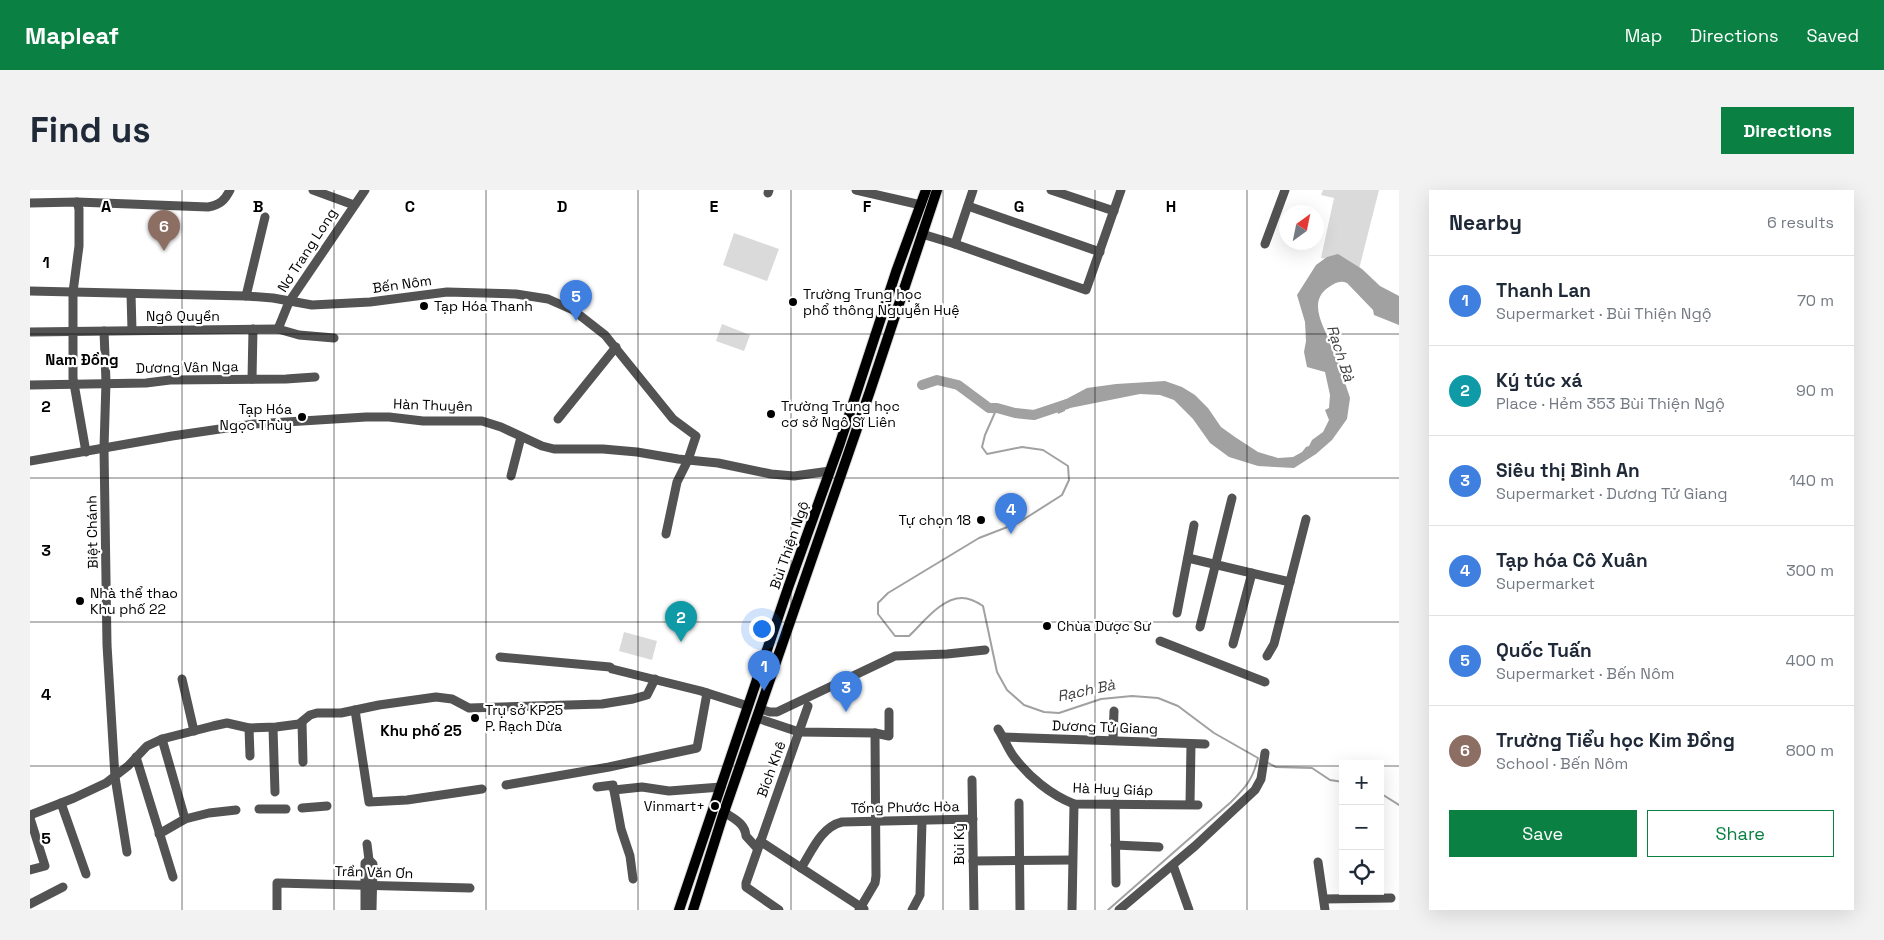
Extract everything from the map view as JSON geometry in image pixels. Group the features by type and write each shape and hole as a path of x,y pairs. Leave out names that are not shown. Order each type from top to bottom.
{"main road":[{"name":"Bùi Thiện Ngộ","path":"679,910 830,471 896,272 926,190"},
{"name":"Bùi Thiện Ngộ","path":"693,910 724,812 937,190"},
{"path":"872,344 884,348"},
{"path":"820,499 831,503"},
{"path":"747,711 758,713"}],"street":[{"path":"30,203 77,202 208,207 216,206 222,202 230,190"},
{"path":"313,190 354,205"},
{"name":"Nơ Trang Long","path":"278,329 289,302 365,190"},
{"path":"856,190 921,205"},
{"path":"955,244 973,190"},
{"path":"1051,190 1071,193 1114,211"},
{"path":"922,234 1086,290 1121,190"},
{"path":"1266,244 1285,190"},
{"path":"77,202 79,209 79,246 73,292 74,384 86,452"},
{"path":"968,206 1100,252"},
{"path":"246,296 265,218"},
{"name":"Bến Nôm","path":"30,291 246,296 273,298 312,305 352,304 447,292 533,296 548,299 573,310 605,335 673,419 696,436 688,460"},
{"path":"131,294 132,330"},
{"path":"252,379 253,329"},
{"name":"Ngô Quyền","path":"30,332 278,329 299,335 334,338"},
{"name":"Biệt Chánh","path":"104,330 106,382 104,448 107,645 116,777 127,852"},
{"path":"558,419 616,347"},
{"name":"Dương Vân Nga","path":"30,385 315,377"},
{"name":"Hàn Thuyên","path":"30,462 254,424 389,417 423,421 482,421 501,426 521,437 554,449 603,449 724,464 794,476 830,471"},
{"path":"511,476 521,437"},
{"path":"666,534 677,482 688,460"},
{"path":"1200,627 1217,565 1232,498"},
{"path":"1267,656 1274,644 1306,519"},
{"path":"1177,613 1194,524"},
{"path":"1188,558 1290,582"},
{"path":"1233,644 1252,573"},
{"path":"1160,641 1265,682"},
{"path":"758,713 777,712 895,656 985,650"},
{"path":"500,657 601,665 707,693 747,711"},
{"path":"182,679 194,731"},
{"path":"30,870 45,866 30,816 106,783 116,777 148,746 162,739 227,723 249,728 273,728 294,725 302,722 310,715 436,697 452,699 469,708 610,703 647,695 655,679"},
{"path":"506,785 697,748 707,693"},
{"name":"Bích Khê","path":"780,910 746,887 746,882 808,706"},
{"path":"355,710 369,802 407,800 482,789"},
{"path":"1114,711 1114,740"},
{"path":"758,713 799,732 875,733 889,736 889,712"},
{"path":"302,722 304,762"},
{"path":"249,728 250,756"},
{"path":"273,728 275,792"},
{"path":"724,812 741,823 746,831 746,836 802,868 861,909 875,883 876,876 875,733"},
{"name":"Dương Tử Giang","path":"1001,733 1205,744"},
{"name":"Hà Huy Giáp","path":"1001,733 1014,757 1032,777 1062,799 1074,804 1194,805 1191,744"},
{"path":"162,739 185,819"},
{"path":"1119,910 1173,865 1255,790 1260,779 1265,753"},
{"path":"136,757 173,877"},
{"name":"Bùi Kỷ","path":"972,780 973,909"},
{"path":"597,787 613,785 620,829 630,856 634,878"},
{"path":"614,790 642,787 669,791 721,787"},
{"path":"1019,802 1020,910"},
{"path":"61,803 86,874"},
{"path":"1072,910 1074,804"},
{"path":"1115,804 1116,883"},
{"path":"302,808 327,806"},
{"path":"259,809 286,809"},
{"path":"159,834 185,819 209,813 236,810"},
{"name":"Tống Phước Hòa","path":"802,868 826,829 833,824 842,822 973,819"},
{"path":"912,910 920,895 922,820"},
{"path":"365,910 373,864 369,860 367,844"},
{"path":"1115,845 1159,847"},
{"path":"973,861 1072,860"},
{"path":"1318,862 1325,910"},
{"path":"1173,865 1189,910"},
{"name":"Trần Văn Ơn","path":"277,910 277,883 470,888"},
{"path":"369,885 372,910"},
{"path":"30,904 63,887"},
{"path":"1324,899 1391,898"},
{"path":"40,900 41,910"}],"shaded area":[{"path":"1323,190 1379,190 1358,273 1334,260 1321,258 1334,198 1321,195"},
{"path":"734,233 779,249 767,281 723,265"},
{"path":"1338,254 1362,269 1380,286 1399,296 1399,325 1374,315 1373,310 1347,283 1335,283 1322,293 1319,300 1319,316 1334,349 1350,398 1347,419 1332,440 1316,454 1294,468 1258,466 1229,457 1210,443 1193,419 1174,400 1160,395 1140,394 1065,409 1065,411 1058,414 1055,405 1087,388 1165,381 1182,387 1195,395 1208,408 1221,427 1258,452 1278,458 1293,457 1302,452 1309,446 1312,440 1323,432 1329,420 1325,410 1329,408 1330,395 1325,372 1307,367 1304,352 1306,341 1305,322 1297,295 1316,265 1327,257"},
{"path":"722,324 750,335 744,351 716,341"},
{"path":"624,632 657,641 652,660 619,651"}],"waterway":[{"name":"Rạch Bà","path":"922,385 937,380 958,385 989,408 997,408 1015,413 1034,415 1067,404"},
{"name":"Rạch Bà","path":"997,408 985,435 982,447 987,454 1022,447 1043,450 1068,466 1069,480 1062,495 1018,523 979,538 888,593 878,603 878,614 895,636 909,636 933,612 947,602 954,599 971,599 983,606 997,672 1007,690 1024,705 1044,712 1059,713 1101,699 1132,696 1158,698 1178,706 1214,733 1258,758 1254,772 1241,792 1108,910"},
{"path":"1268,763 1276,767 1312,768 1330,780 1339,781"},
{"path":"1384,796 1399,805"}],"place":[{"name":"Trường Tiểu học Kim Đồng","path":"164,251"},
{"name":"Trường Trung học phổ thông Nguyễn Huệ","path":"793,302"},
{"name":"Tạp Hóa Thanh","path":"424,306"},
{"name":"Quốc Tuấn","path":"576,321"},
{"name":"Trường Trung học cơ sở Ngô Sĩ Liên","path":"771,414"},
{"name":"Tạp Hóa Ngọc Thùy","path":"302,417"},
{"name":"Tự chọn 18","path":"981,520"},
{"name":"Tạp hóa Cô Xuân","path":"1011,534"},
{"name":"Nhà thể thao Khu phố 22","path":"80,601"},
{"name":"Chùa Dược Sư","path":"1047,626"},
{"name":"Ký túc xá","path":"681,642"},
{"name":"Thanh Lan","path":"764,691"},
{"name":"Siêu thị Bình An","path":"846,712"},
{"name":"Trụ sở KP25 P. Rạch Dừa","path":"475,718"},
{"name":"Vinmart+","path":"715,806"}],"district":[{"name":"Nam Đồng","path":"82,359"},
{"name":"Khu phố 25","path":"421,730"}]}
